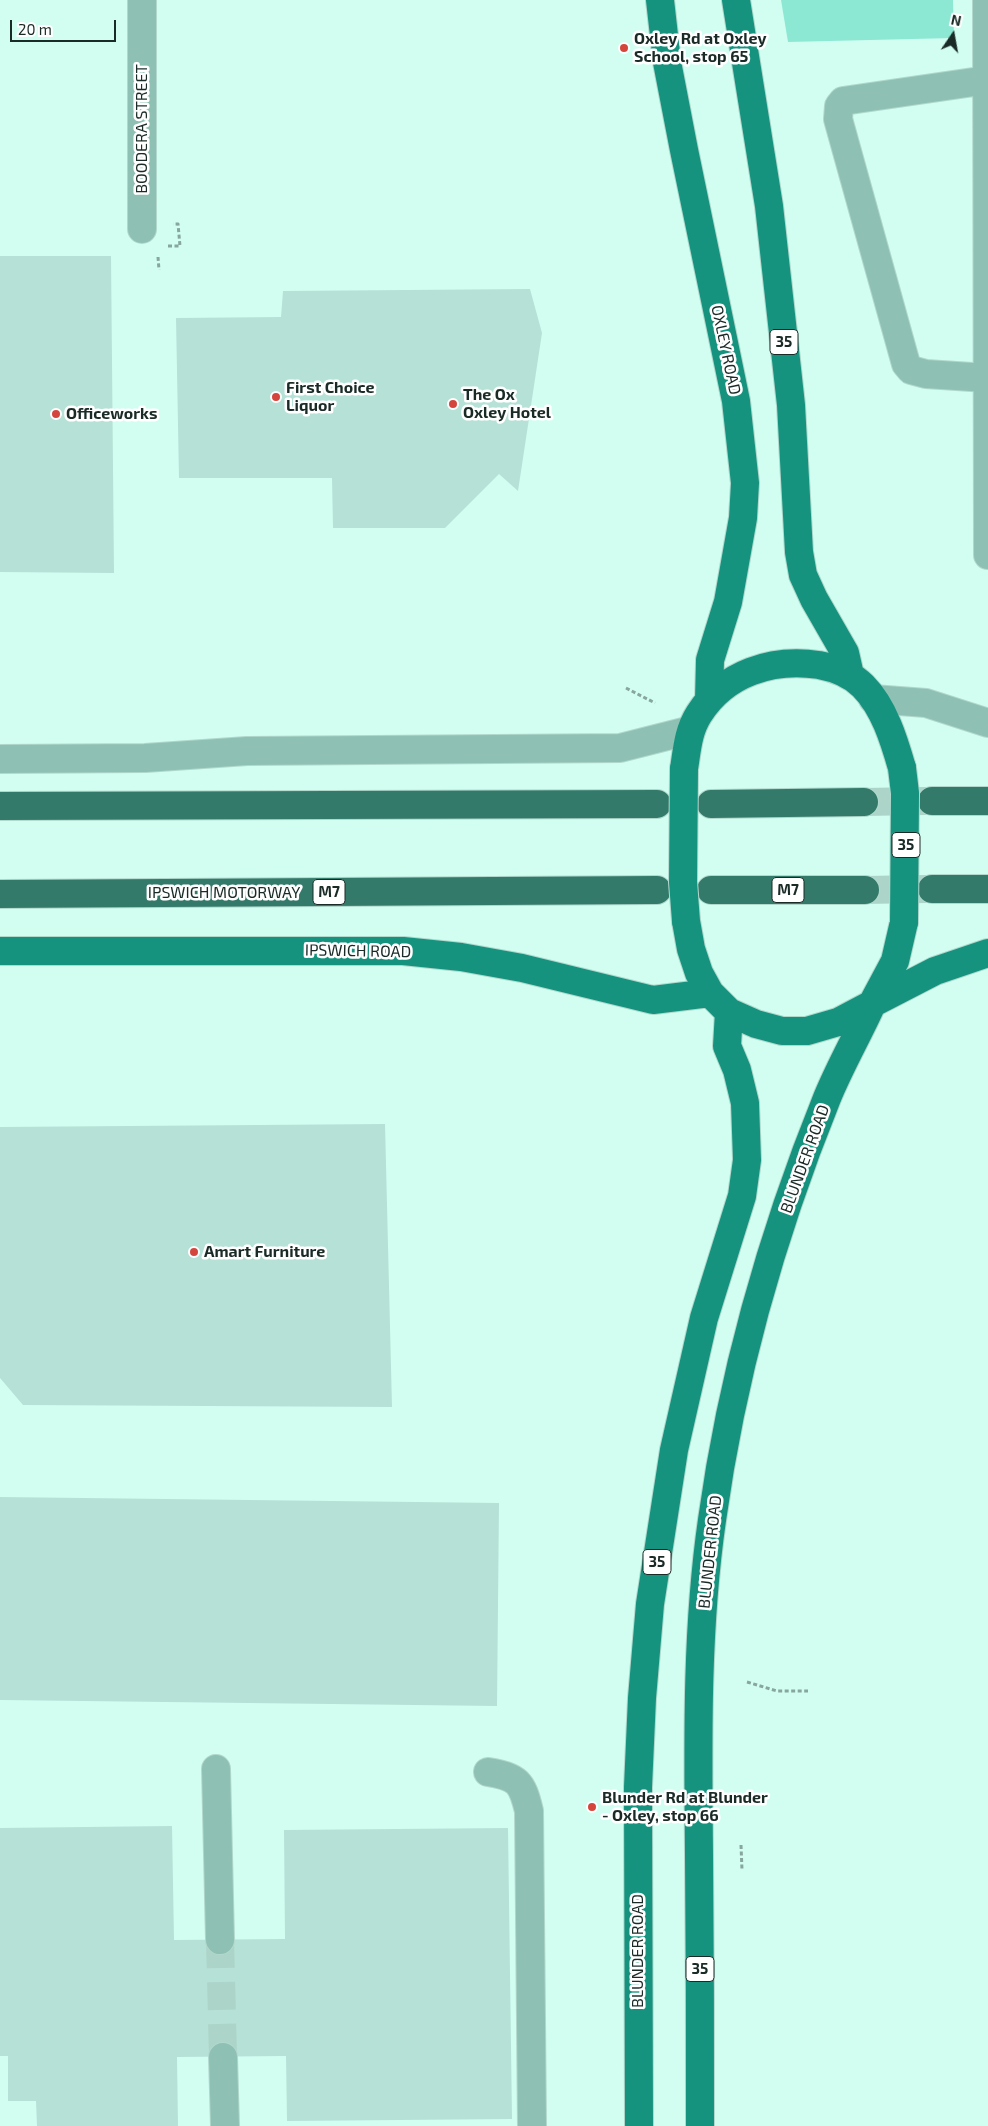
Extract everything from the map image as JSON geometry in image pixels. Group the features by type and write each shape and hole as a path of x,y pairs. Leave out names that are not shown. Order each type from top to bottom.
{"highway":[{"path":"932,801 988,801"},
{"path":"711,804 864,802"},
{"path":"0,806 656,804"},
{"path":"932,889 988,889"},
{"name":"IPSWICH MOTORWAY","path":"0,894 658,890"},
{"name":"M7","path":"711,890 864,890"}],"main road":[{"name":"OXLEY ROAD","path":"660,0 667,62 736,401 745,483 741,526 730,594 710,660 709,700"},
{"name":"35","path":"736,0 770,216 791,405 799,552 803,575 814,599 845,653 850,675 864,686 873,699 894,740 902,768 906,803 904,922 895,961 874,1003"},
{"path":"850,675 830,667 804,663 778,663 754,670 732,680 709,700 691,730 684,769 683,882 686,921 691,949 699,973 710,993 729,1012 756,1024 782,1031 807,1031 838,1022 935,971 988,953"},
{"name":"IPSWICH ROAD","path":"0,951 403,951 460,957 522,968 653,1000 710,993"},
{"name":"BLUNDER ROAD","path":"700,2126 698,1700 704,1595 712,1522 728,1422 765,1272 828,1095 874,1003"},
{"name":"BLUNDER ROAD","path":"639,2126 638,1787 643,1689 650,1604 674,1450 704,1318 742,1196 747,1160 745,1103 737,1070 728,1046 729,1012"}],"street":[{"name":"BOODERA STREET","path":"142,0 142,229"},
{"path":"987,0 988,555"},
{"path":"987,80 843,102 838,112 838,118 906,364 911,370 926,374 987,378"},
{"path":"873,699 926,703 988,723"},
{"path":"0,759 145,758 222,752 323,750 620,748 691,730"},
{"path":"216,1769 220,1940"},
{"path":"488,1772 510,1776 524,1790 529,1811 532,2126"},
{"path":"223,2057 225,2126"}],"path":[{"path":"626,688 655,703"},
{"path":"747,1682 777,1691 808,1691"},
{"path":"741,1845 742,1870"}],"green space":[{"path":"781,0 953,0 954,38 788,42"}],"building":[{"name":"Officeworks","path":"0,256 111,256 114,573 0,572"},
{"path":"530,289 542,333 518,491 499,474 445,528 333,528 332,478 179,478 176,318 281,317 283,291"},
{"name":"Amart Furniture","path":"385,1124 392,1407 23,1405 0,1378 0,1127"},
{"path":"0,1497 499,1503 497,1706 0,1700"},
{"path":"172,1826 174,1940 285,1939 284,1830 508,1828 512,2119 287,2121 286,2056 177,2057 178,2126 37,2126 36,2101 8,2101 8,2056 0,2056 0,1828"}],"tunnel":[{"path":"864,802 927,801"},
{"path":"865,890 928,889"},
{"path":"220,1940 223,2057"}],"place":[{"name":"Oxley Rd at Oxley School, stop 65","path":"624,48"},
{"name":"First Choice Liquor","path":"276,397"},
{"name":"The Ox Oxley Hotel","path":"453,404"},
{"name":"Officeworks","path":"56,414"},
{"name":"Amart Furniture","path":"194,1252"},
{"name":"Blunder Rd at Blunder - Oxley, stop 66","path":"592,1807"}]}
